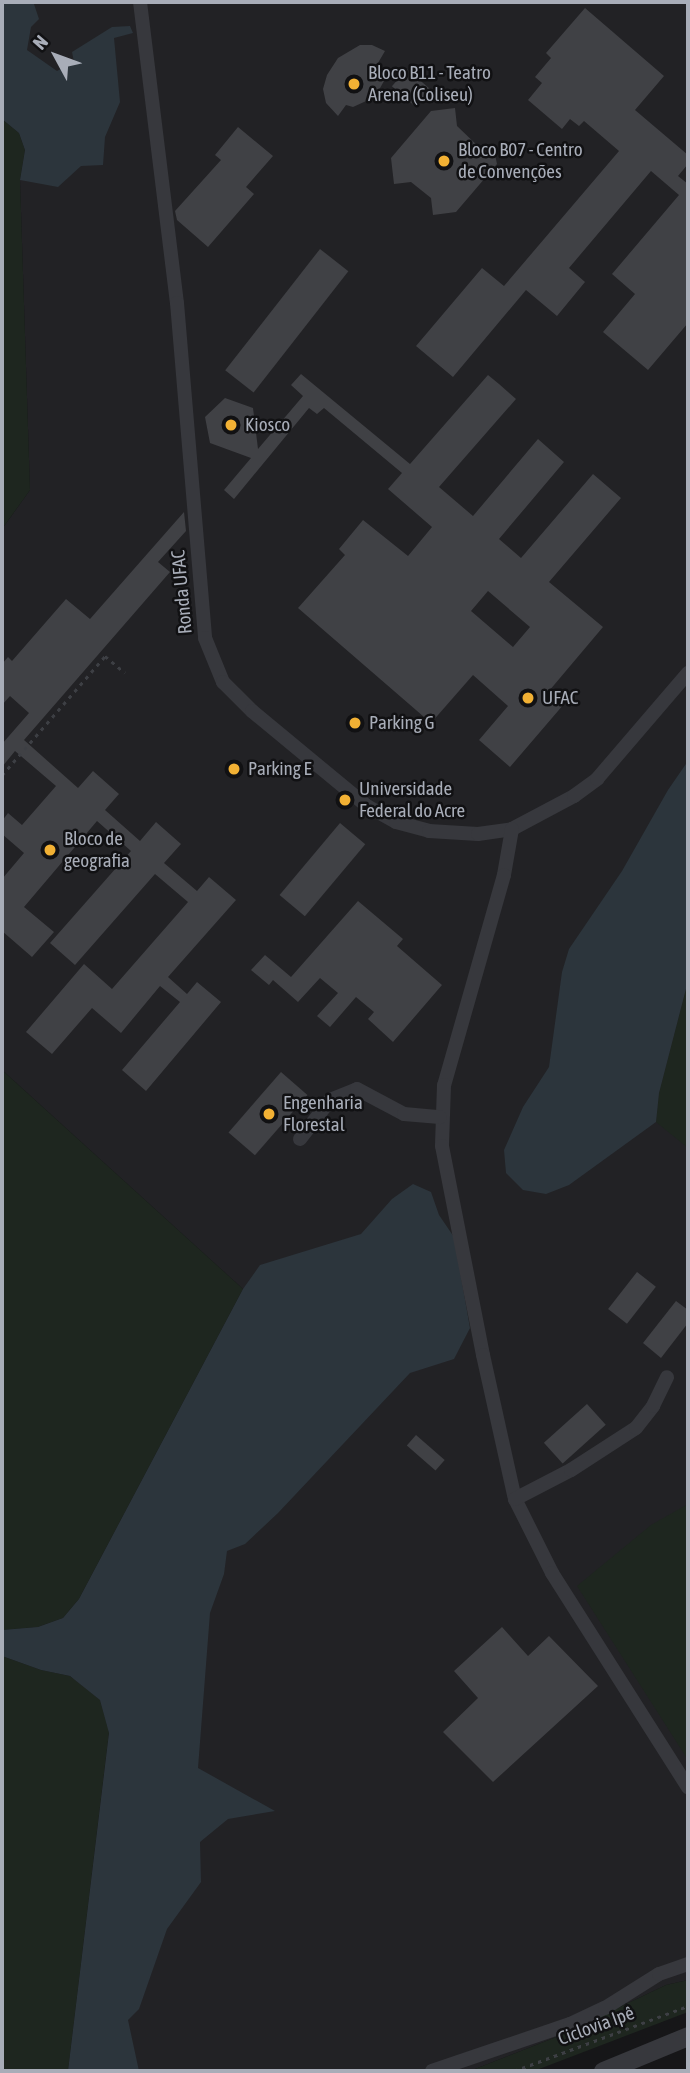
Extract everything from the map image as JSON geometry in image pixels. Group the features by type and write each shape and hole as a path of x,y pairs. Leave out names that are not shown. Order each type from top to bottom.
{"street":[{"name":"Ronda UFAC","path":"140,2 178,316 205,638 223,682 252,711 377,811 396,822 429,831 478,834 512,829 574,796 597,779 688,673"},
{"path":"512,829 504,875 443,1085 440,1117 442,1146 477,1329 515,1499 552,1573 688,1787"},
{"path":"300,1139 330,1100 357,1089 404,1114 440,1117"},
{"path":"515,1499 571,1470 636,1428 653,1406 667,1377"},
{"path":"432,2071 570,2024 605,2007 659,1974 688,1964"},
{"path":"603,2071 688,2036"}],"path":[{"path":"2,775 105,656 125,673"},
{"name":"Ciclovia Ipê","path":"514,2071 688,2006"}],"shaded area":[{"name":"Universidade Federal do Acre","path":"2,2 688,2 688,1980 666,1985 559,2036 470,2071 68,2071 109,1732 71,1676 2,1656 2,1630 38,1627 63,1618 79,1599 243,1289 2,1070 2,529 30,490 20,180 25,150 19,133 2,119"},
{"path":"2,3 34,4 39,19 31,27 27,50 57,71 74,62 72,52 112,27 130,26 133,33 114,38 120,102 105,137 103,165 81,166 58,187 20,180 25,150 19,133 2,119"},
{"path":"2,119 19,133 25,150 20,180 30,490 2,529"},
{"path":"688,761 688,981 659,1093 656,1122 569,1185 546,1194 523,1190 506,1173 504,1150 523,1107 549,1067 562,972 569,949 622,871 668,790"},
{"path":"688,981 688,1148 656,1122 659,1093"},
{"path":"2,1070 243,1289 79,1599 63,1618 38,1627 2,1630"},
{"path":"413,1184 431,1192 439,1215 454,1237 470,1328 454,1359 410,1373 278,1513 245,1544 227,1551 224,1574 210,1613 198,1768 275,1811 228,1819 200,1842 201,1882 167,1929 139,2009 128,2020 139,2071 68,2071 109,1733 100,1700 70,1676 41,1670 2,1656 2,1630 38,1627 63,1618 79,1599 243,1289 260,1265 361,1234 392,1199"},
{"path":"688,1504 688,1760 577,1586 651,1525"},
{"path":"2,1656 41,1670 70,1676 100,1700 109,1732 68,2071 2,2071"},
{"path":"688,1980 688,2012 534,2071 470,2071 559,2036 666,1985"}],"building":[{"path":"585,8 664,76 635,110 688,155 688,164 678,176 688,184 688,323 648,370 603,332 635,294 612,274 679,195 651,171 569,268 585,282 557,316 526,290 453,377 416,346 482,268 504,286 619,151 584,121 579,126 570,119 562,129 528,100 542,83 535,77 551,58 546,53"},
{"name":"Bloco B11 - Teatro Arena (Coliseu)","path":"360,45 372,45 385,51 378,63 384,81 375,97 353,107 346,105 338,116 326,103 323,89 327,75 338,58"},
{"path":"407,69 431,90 416,107 392,86"},
{"name":"Bloco B07 - Centro de Convenções","path":"455,108 457,126 480,148 493,145 497,164 456,212 433,215 431,198 411,182 394,184 391,158 431,111"},
{"path":"238,127 273,156 246,187 254,194 208,247 177,220 175,211 221,160 215,155"},
{"path":"320,249 348,271 254,393 225,370"},
{"path":"301,374 410,464 488,375 516,399 439,487 473,516 538,439 564,462 499,539 521,558 593,474 621,498 549,582 603,627 549,691 564,704 510,767 479,740 508,706 473,675 431,723 298,608 345,555 339,549 363,520 408,556 432,527 388,489 402,473 324,408 317,414 309,408 234,499 224,490 251,458 210,443 205,417 225,398 253,408 258,449 303,396 291,385","holes":["488,591 530,627 513,647 471,611"]},
{"path":"184,512 186,531 158,562 170,572 24,740 78,788 93,771 119,794 105,810 140,841 156,822 181,844 164,863 197,891 209,877 236,900 168,977 187,994 197,982 221,1002 146,1091 122,1070 180,1002 160,986 121,1033 92,1008 52,1054 26,1032 84,964 112,989 188,902 155,874 75,965 50,943 131,851 97,821 24,907 54,932 32,957 2,931 2,879 24,853 2,834 2,821 8,813 22,825 56,786 15,751 2,767 2,744 29,713 10,696 2,705 2,664 8,657 12,661 66,599 90,619"},
{"path":"340,823 365,844 305,916 280,895"},
{"path":"358,901 403,939 397,946 442,985 393,1042 368,1019 374,1012 356,997 330,1027 317,1016 338,993 320,978 298,1002 273,980 269,985 251,970 265,955 291,977"},
{"name":"Engenharia Florestal","path":"281,1072 307,1095 255,1155 229,1132"},
{"path":"637,1272 656,1287 627,1324 608,1309"},
{"path":"676,1301 688,1310 688,1323 661,1358 643,1343"},
{"path":"587,1404 606,1425 563,1464 544,1443"},
{"path":"416,1435 445,1460 435,1470 407,1446"},
{"path":"502,1627 528,1656 549,1636 598,1686 493,1782 443,1732 478,1698 454,1671"}],"place":[{"name":"Bloco B11 - Teatro Arena (Coliseu)","path":"354,84"},
{"name":"Bloco B07 - Centro de Convenções","path":"444,161"},
{"name":"Kiosco","path":"231,425"},
{"name":"UFAC","path":"528,698"},
{"name":"Parking G","path":"355,723"},
{"name":"Parking E","path":"234,769"},
{"name":"Universidade Federal do Acre","path":"345,800"},
{"name":"Bloco de geografia","path":"50,850"},
{"name":"Engenharia Florestal","path":"269,1114"}]}
